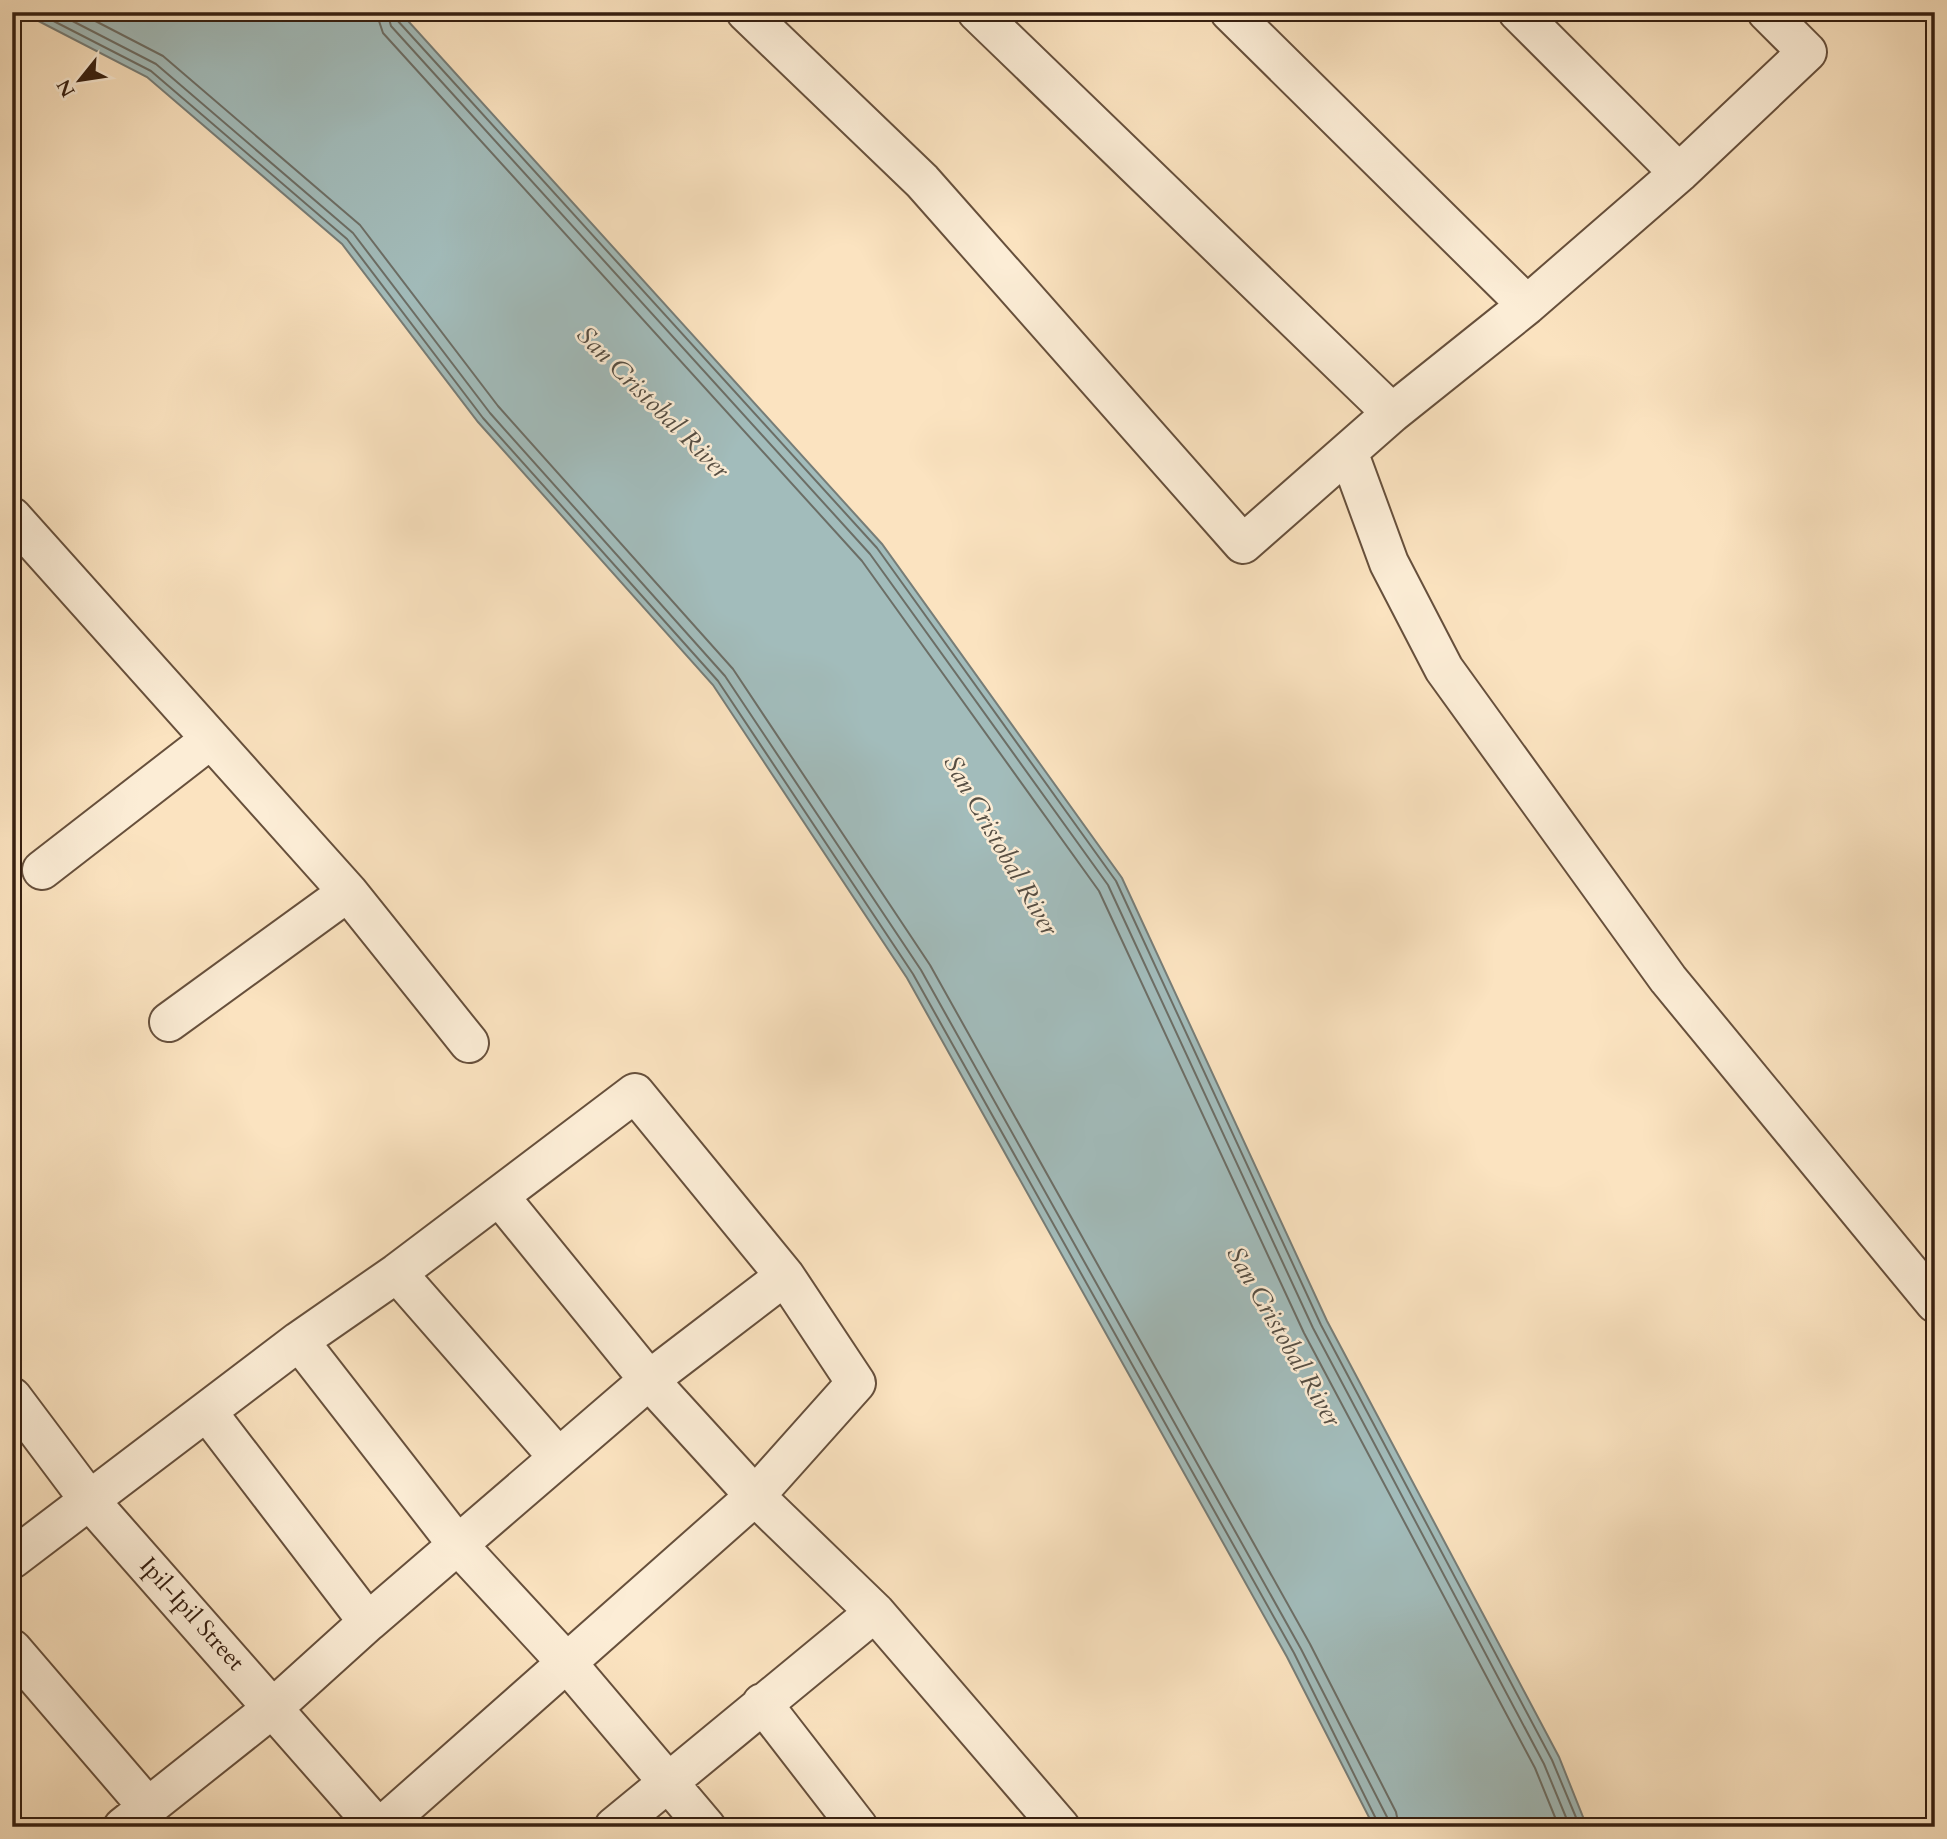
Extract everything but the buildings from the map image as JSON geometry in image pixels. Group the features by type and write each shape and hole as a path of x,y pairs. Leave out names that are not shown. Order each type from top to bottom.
{"street":[{"path":"746,12 922,181 1243,544 1349,454 1392,413 1527,305 1679,173 1807,52 1767,12"},
{"path":"977,12 1392,413"},
{"path":"1230,12 1527,305"},
{"path":"1518,12 1679,173"},
{"path":"1349,454 1390,563 1444,669 1668,979 1935,1303"},
{"path":"12,517 348,892 469,1043"},
{"path":"42,870 211,739"},
{"path":"169,1022 348,892"},
{"path":"12,1559 208,1413 299,1341 397,1273 635,1093 785,1276 856,1382 755,1496 379,1827"},
{"path":"499,1196 649,1380 755,1496 875,1612 1060,1827"},
{"path":"397,1273 558,1457"},
{"path":"12,1649 135,1816 274,1707 457,1544 649,1380 785,1276"},
{"path":"299,1341 457,1544 567,1662 706,1827"},
{"name":"Ipil-Ipil Street","path":"12,1397 90,1501 379,1827"},
{"path":"208,1413 368,1622"},
{"path":"614,1827 875,1612"},
{"path":"762,1703 858,1827"}],"water":[{"name":"San Cristobal River","path":"21,12 400,12 882,544 1122,878 1327,1321 1559,1757 1587,1827 1374,1827 1287,1657 907,978 713,685 478,422 342,244 147,77"}]}
